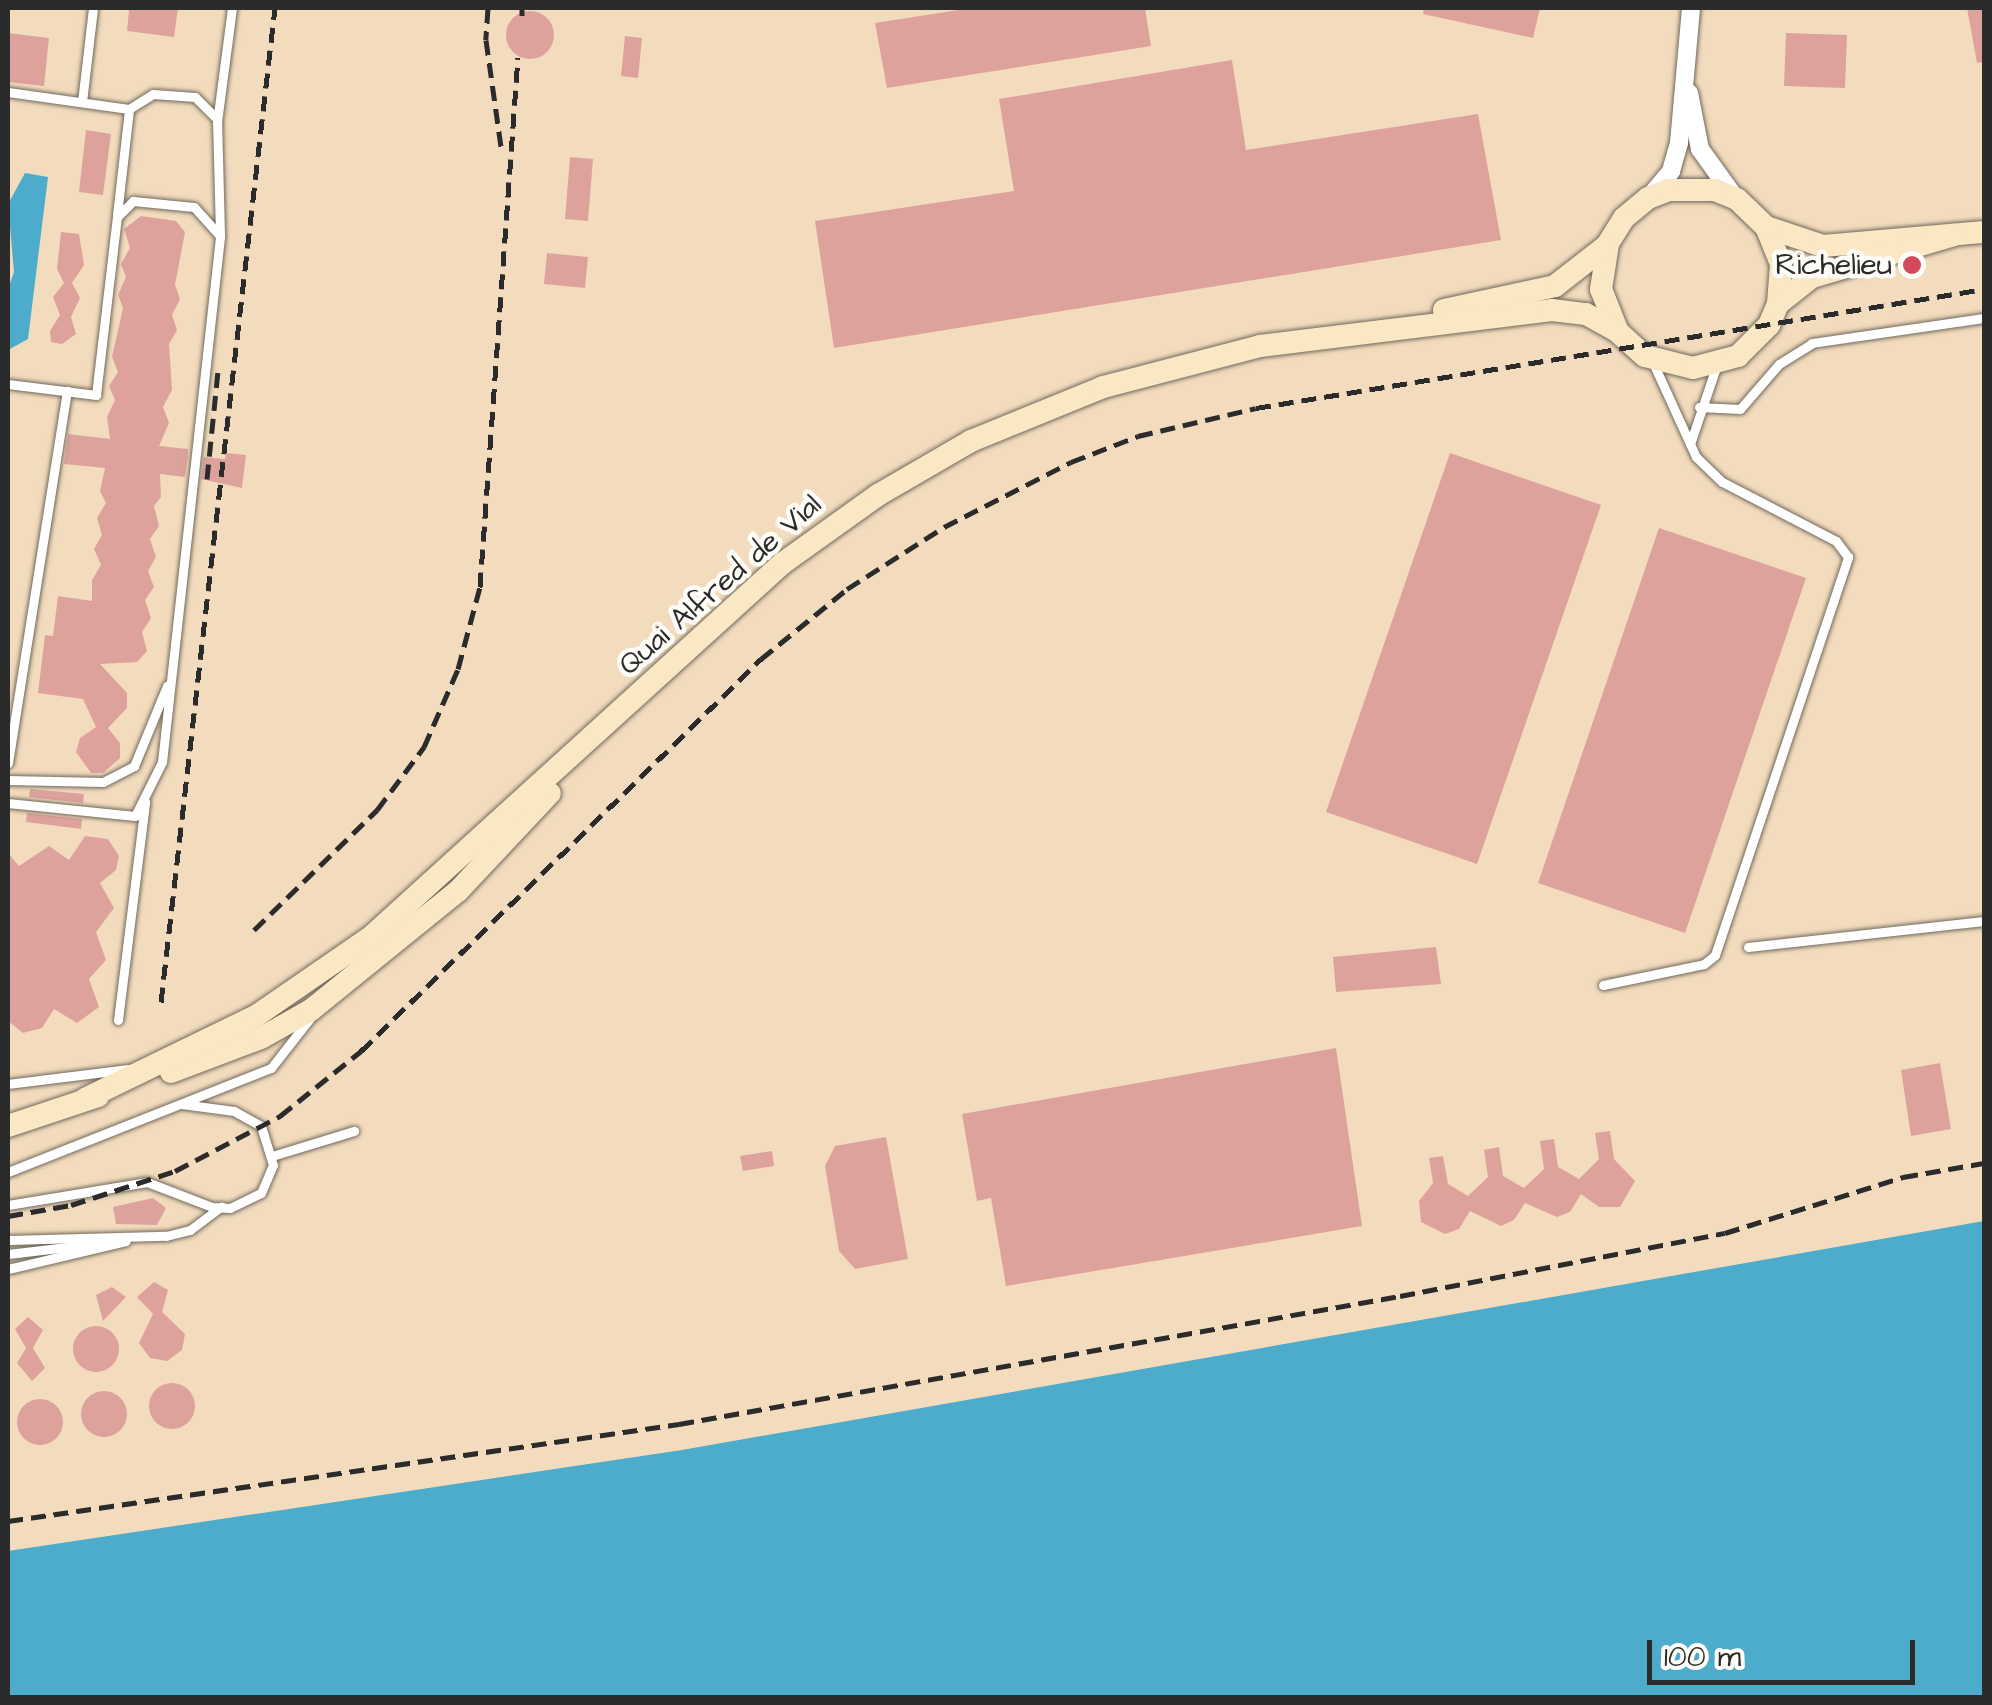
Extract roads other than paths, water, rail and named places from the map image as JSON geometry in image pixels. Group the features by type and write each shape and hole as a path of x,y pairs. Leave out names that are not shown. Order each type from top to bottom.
{"main road":[{"path":"1954,236 1828,270 1778,304 1755,342 1718,364 1693,368 1645,356 1618,332 1602,289 1608,244 1624,218 1648,198 1692,187 1736,199 1766,227 1823,246 1984,232"},
{"path":"1766,227 1781,264 1778,304"},
{"name":"Quai Alfred de Vial","path":"85,1100 256,1016 372,936 783,563 878,495 970,441 1158,369 1388,326 1556,286 1608,244"},
{"name":"Quai Alfred de Vial","path":"1388,326 1563,310 1618,332"},
{"name":"Quai Alfred de Vial","path":"8,1126 261,1038 318,1004 458,891 603,728"}],"street":[{"path":"1648,198 1671,171 1688,90 1691,8"},
{"path":"1688,90 1700,149 1736,199"}],"lane":[{"path":"82,102 94,8"},
{"path":"8,803 136,816 162,762 220,237 216,122 232,8"},
{"path":"8,92 129,108 154,94 194,97 216,122"},
{"path":"8,384 96,396 129,108"},
{"path":"117,218 133,201 194,206 220,237"},
{"path":"1699,407 1740,410 1779,364 1812,344 1984,318"},
{"path":"1603,985 1704,964 1715,956 1848,557 1836,542 1722,482 1690,444 1662,374 1645,356"},
{"path":"1690,444 1699,407 1718,364"},
{"path":"8,763 67,391"},
{"path":"8,780 103,782 134,766 172,676"},
{"path":"118,1020 146,794"},
{"path":"1748,947 1984,921"},
{"path":"8,1172 270,1068 295,1044 318,1004"},
{"path":"8,1084 155,1063"},
{"path":"8,1254 190,1230 220,1208 261,1192 272,1156 266,1134 248,1116 182,1104"},
{"path":"272,1156 354,1130"},
{"path":"8,1205 148,1182 220,1208"},
{"path":"8,1240 134,1239"},
{"path":"8,1269 134,1239"}],"water":[{"path":"25,173 48,177 28,339 8,350 8,289 14,272 8,204"},
{"path":"1984,1221 1984,1697 8,1697 8,1551 682,1450"}],"railway":[{"path":"161,1002 275,8"},
{"path":"488,8 486,40 501,147"},
{"path":"522,8 522,16"},
{"path":"254,930 377,810 424,747 458,669 480,587 518,57"},
{"path":"8,1216 71,1205 175,1171 280,1116 361,1051 761,659 847,589 944,527 1071,462 1138,436 1256,408 1984,289"},
{"path":"207,479 218,370"},
{"path":"8,1521 679,1424 1400,1296 1725,1233 1903,1177 1984,1163"}],"place":[{"name":"Richelieu","path":"1912,265"}]}
